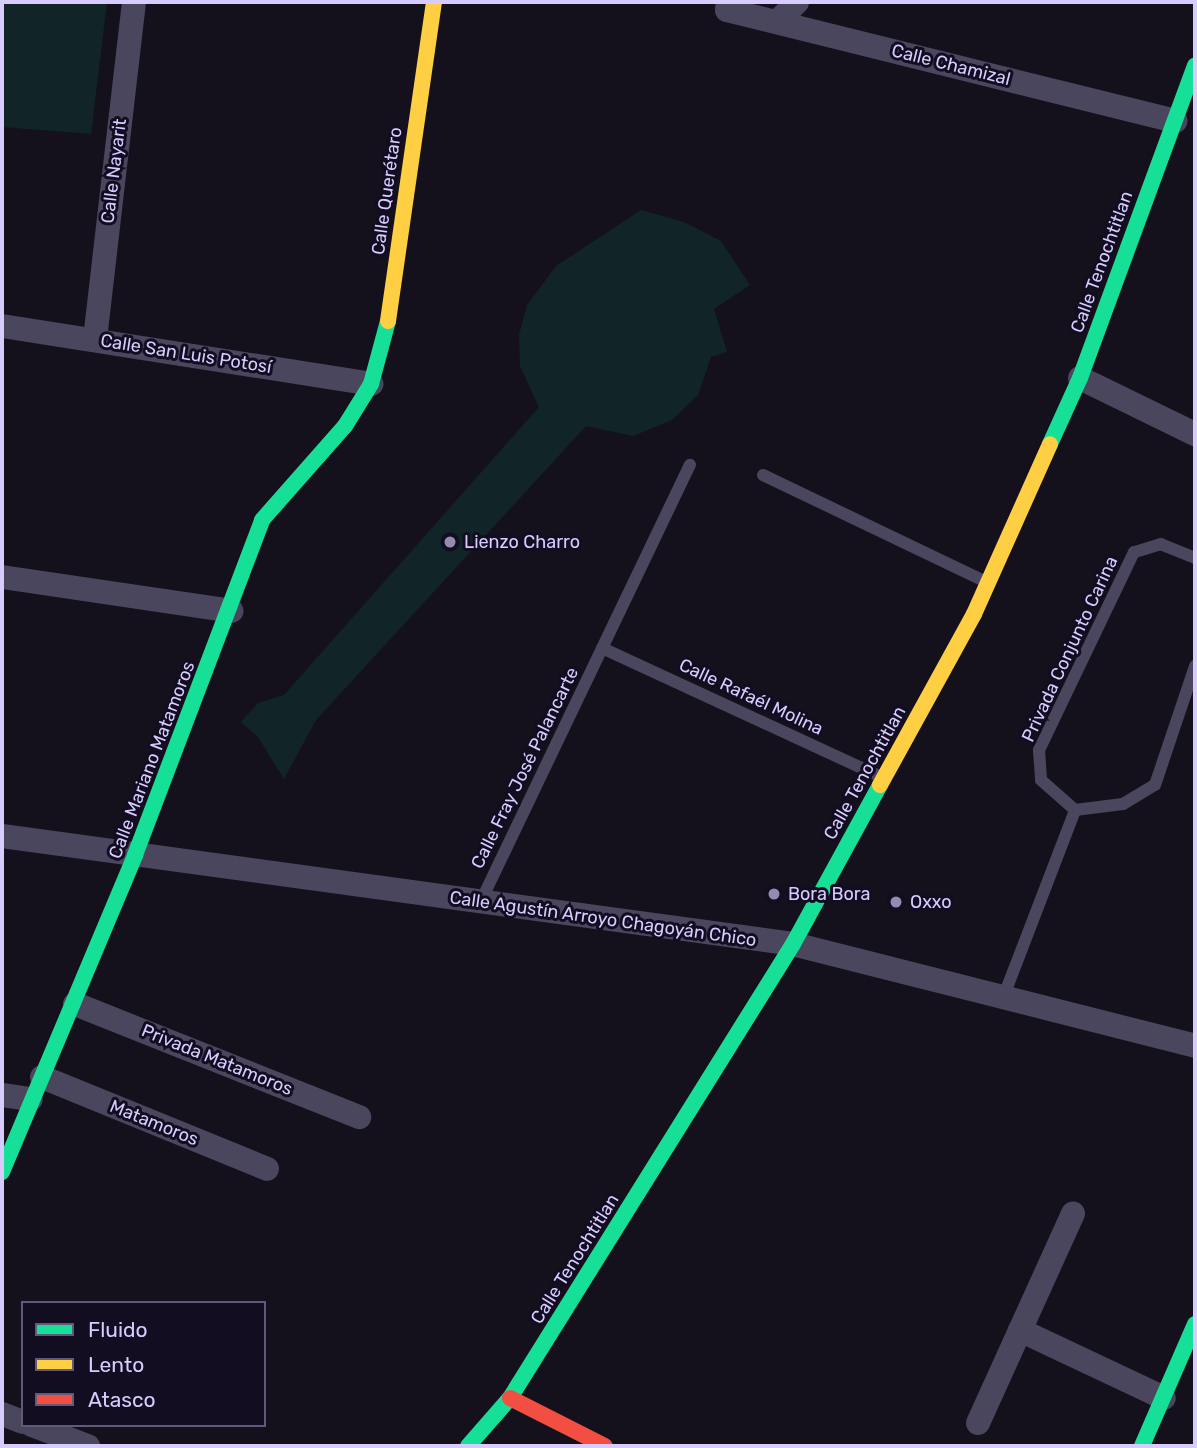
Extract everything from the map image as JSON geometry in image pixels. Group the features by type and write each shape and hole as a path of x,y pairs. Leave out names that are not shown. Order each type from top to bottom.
{"main road":[{"name":"Calle Querétaro","path":"371,384 388,322 434,2"},
{"name":"Calle Tenochtitlan","path":"468,1446 510,1398 793,944 885,779 987,583 1080,378 1195,66"},
{"name":"Calle Mariano Matamoros","path":"2,1172 75,1004 135,855 231,611 262,520 345,426 371,384"},
{"path":"1142,1446 1195,1324"},
{"path":"510,1398 605,1446"}],"street":[{"name":"Calle Nayarit","path":"95,339 134,2"},
{"path":"778,21 797,2"},
{"name":"Calle Chamizal","path":"727,6 1175,121"},
{"name":"Calle San Luis Potosí","path":"2,326 371,384"},
{"path":"1080,378 1195,434"},
{"path":"2,577 231,611"},
{"name":"Calle Agustín Arroyo Chagoyán Chico","path":"2,836 793,944 1195,1046"},
{"name":"Privada Matamoros","path":"75,1004 359,1117"},
{"name":"Matamoros","path":"2,1095 37,1088 267,1170"},
{"path":"978,1423 1073,1214"},
{"path":"1020,1330 1164,1398"},
{"path":"2,1414 21,1421"},
{"path":"37,1427 88,1446"}],"lane":[{"name":"Calle Fray José Palancarte","path":"480,903 690,464"},
{"path":"763,475 987,583"},
{"name":"Privada Conjunto Carina","path":"1075,810 1041,780 1039,750 1134,552 1161,544 1195,558"},
{"name":"Calle Rafaél Molina","path":"602,648 885,779"},
{"path":"1003,998 1075,810 1123,804 1155,785 1195,666"}],"green space":[{"path":"2,2 107,2 91,134 2,127"},
{"name":"Lienzo Charro","path":"641,210 684,222 721,241 750,285 714,309 727,352 711,357 698,395 672,420 633,436 586,426 316,720 284,779 258,737 241,722 258,703 284,695 539,407 520,366 519,335 527,305 556,266"}],"traffic: fast":[{"path":"1050,444 1080,378 1195,66"},
{"path":"2,1172 135,855 262,520 345,426 371,384 388,321"},
{"path":"468,1446 510,1398 793,944 880,785"},
{"path":"1142,1446 1195,1324"}],"traffic: slow":[{"path":"388,321 434,2"},
{"path":"880,785 974,614 1050,444"}],"traffic: jam":[{"path":"510,1398 605,1446"}],"place":[{"name":"Lienzo Charro","path":"450,542"},
{"name":"Bora Bora","path":"774,894"},
{"name":"Oxxo","path":"896,902"}]}
